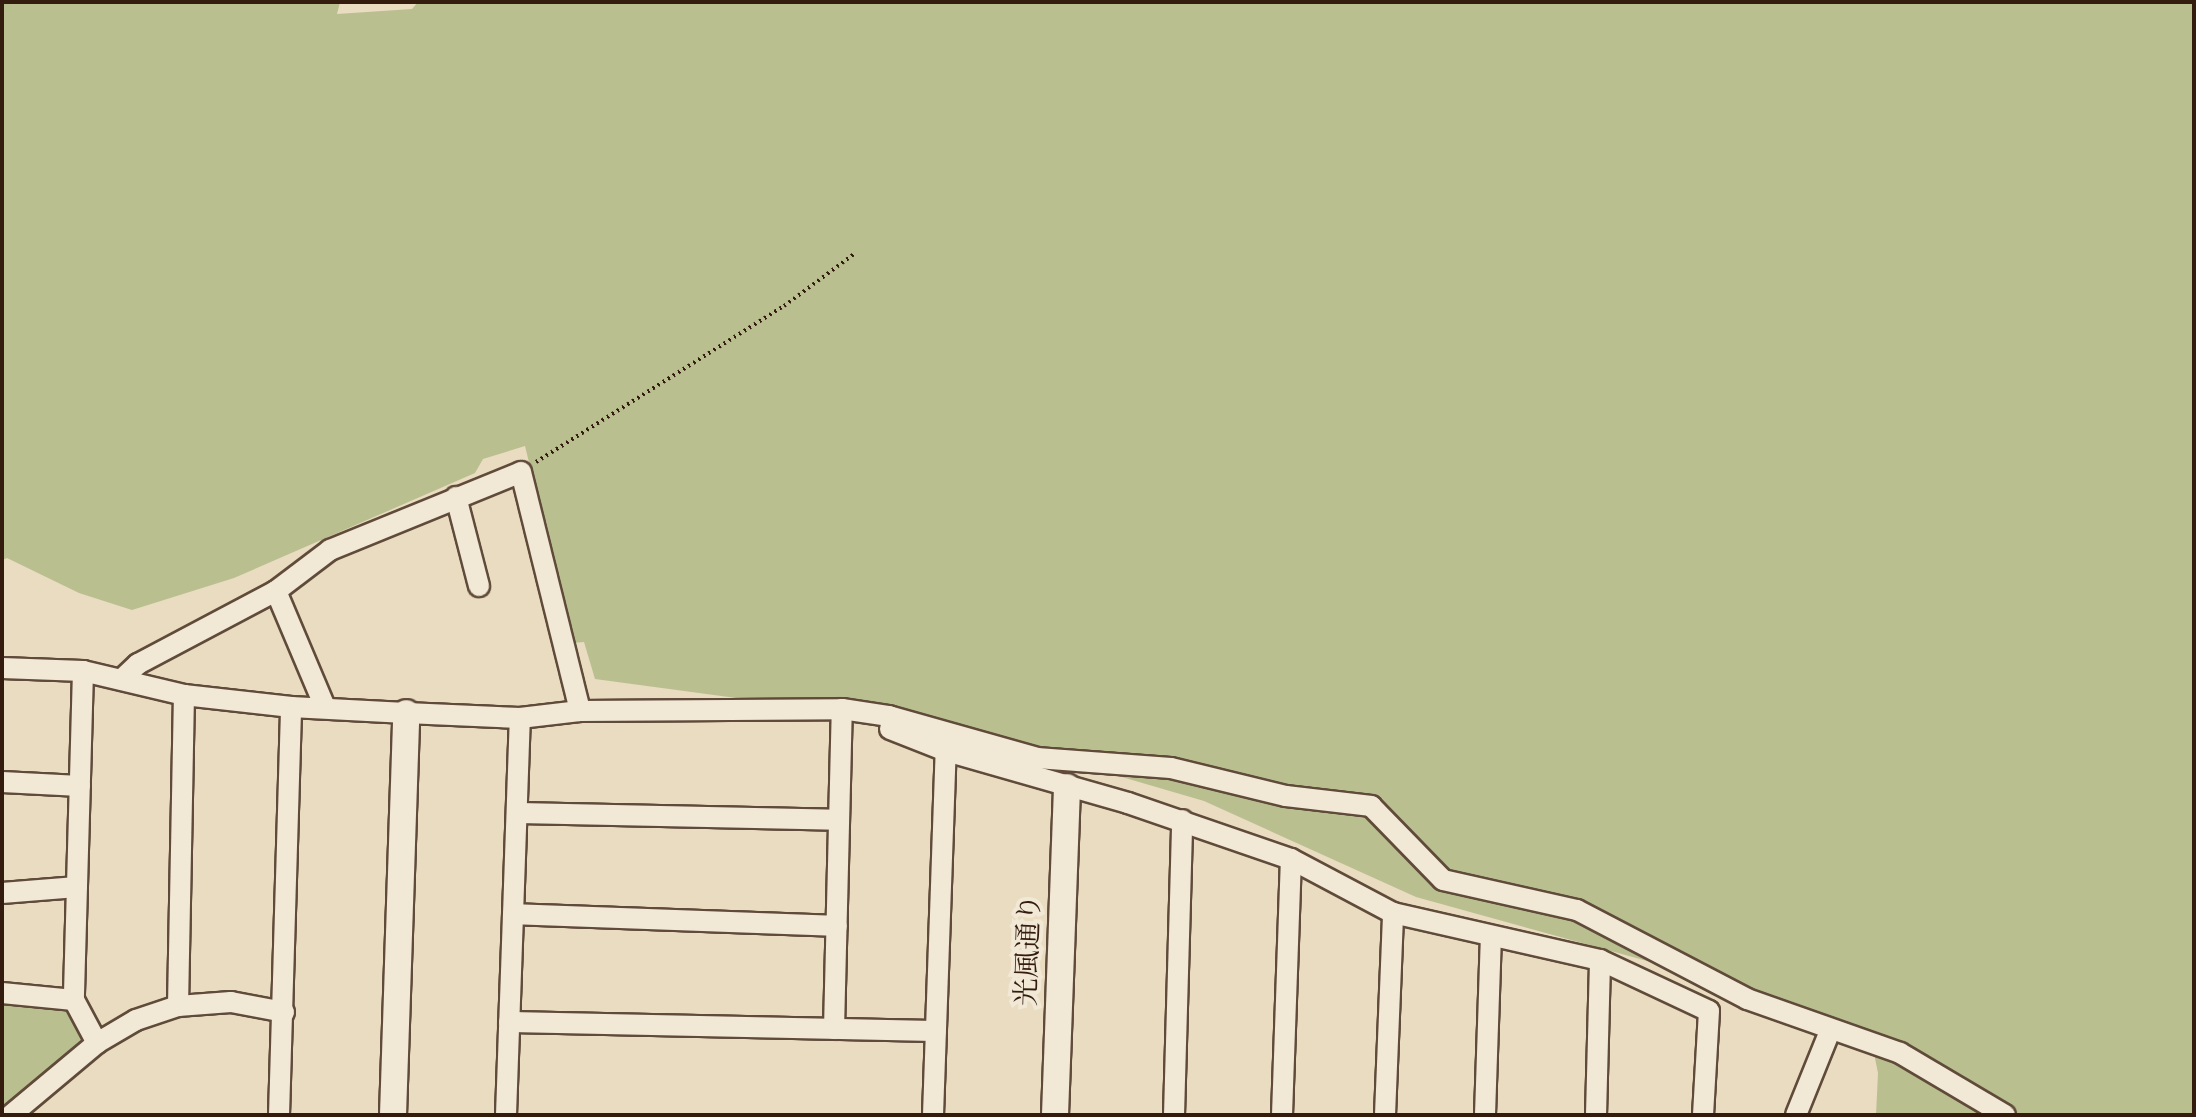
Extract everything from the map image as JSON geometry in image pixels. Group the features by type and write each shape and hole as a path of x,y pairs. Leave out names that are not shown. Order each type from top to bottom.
{"street":[{"path":"123,678 138,664 276,591 330,550 521,472 580,711"},
{"path":"456,497 479,586"},
{"path":"276,591 325,707"},
{"path":"2,668 83,671 123,678 184,695 291,707 406,713 520,718 580,711 842,709 889,716 1037,758 1171,768 1286,796 1371,806 1443,880 1577,910 1747,999 1830,1031 1900,1053 2005,1115"},
{"path":"83,671 74,1000 97,1043"},
{"path":"178,1006 184,695"},
{"path":"279,1115 291,707"},
{"path":"842,709 946,751 1182,820 1291,859 1393,913 1600,960 1709,1011 1703,1115"},
{"path":"834,1029 842,709"},
{"path":"393,1115 406,713"},
{"path":"506,1115 520,718"},
{"path":"933,1115 946,751"},
{"path":"2,782 80,786"},
{"name":"光風通り","path":"1055,1115 1067,787"},
{"path":"517,813 839,820"},
{"path":"1174,1115 1182,820"},
{"path":"1282,1115 1291,859"},
{"path":"2,893 77,887"},
{"path":"1385,1115 1393,913"},
{"path":"513,914 837,926"},
{"path":"1485,1115 1491,937"},
{"path":"1596,1115 1600,960"},
{"path":"2,993 74,1000"},
{"path":"13,1114 97,1043 136,1020 178,1006 231,1002 284,1012"},
{"path":"509,1022 936,1031"},
{"path":"1796,1115 1830,1031"}],"path":[{"path":"521,472 784,306 854,254"}],"green space":[{"path":"2,2 340,2 337,14 412,9 418,2 2194,2 2194,1115 1876,1115 1878,1073 1871,1039 1763,993 1416,897 1204,801 951,727 595,679 584,642 573,643 525,446 483,459 475,473 234,578 132,610 79,593 7,558 2,560"},
{"path":"2,994 74,1000 97,1043 2,1115"}]}
